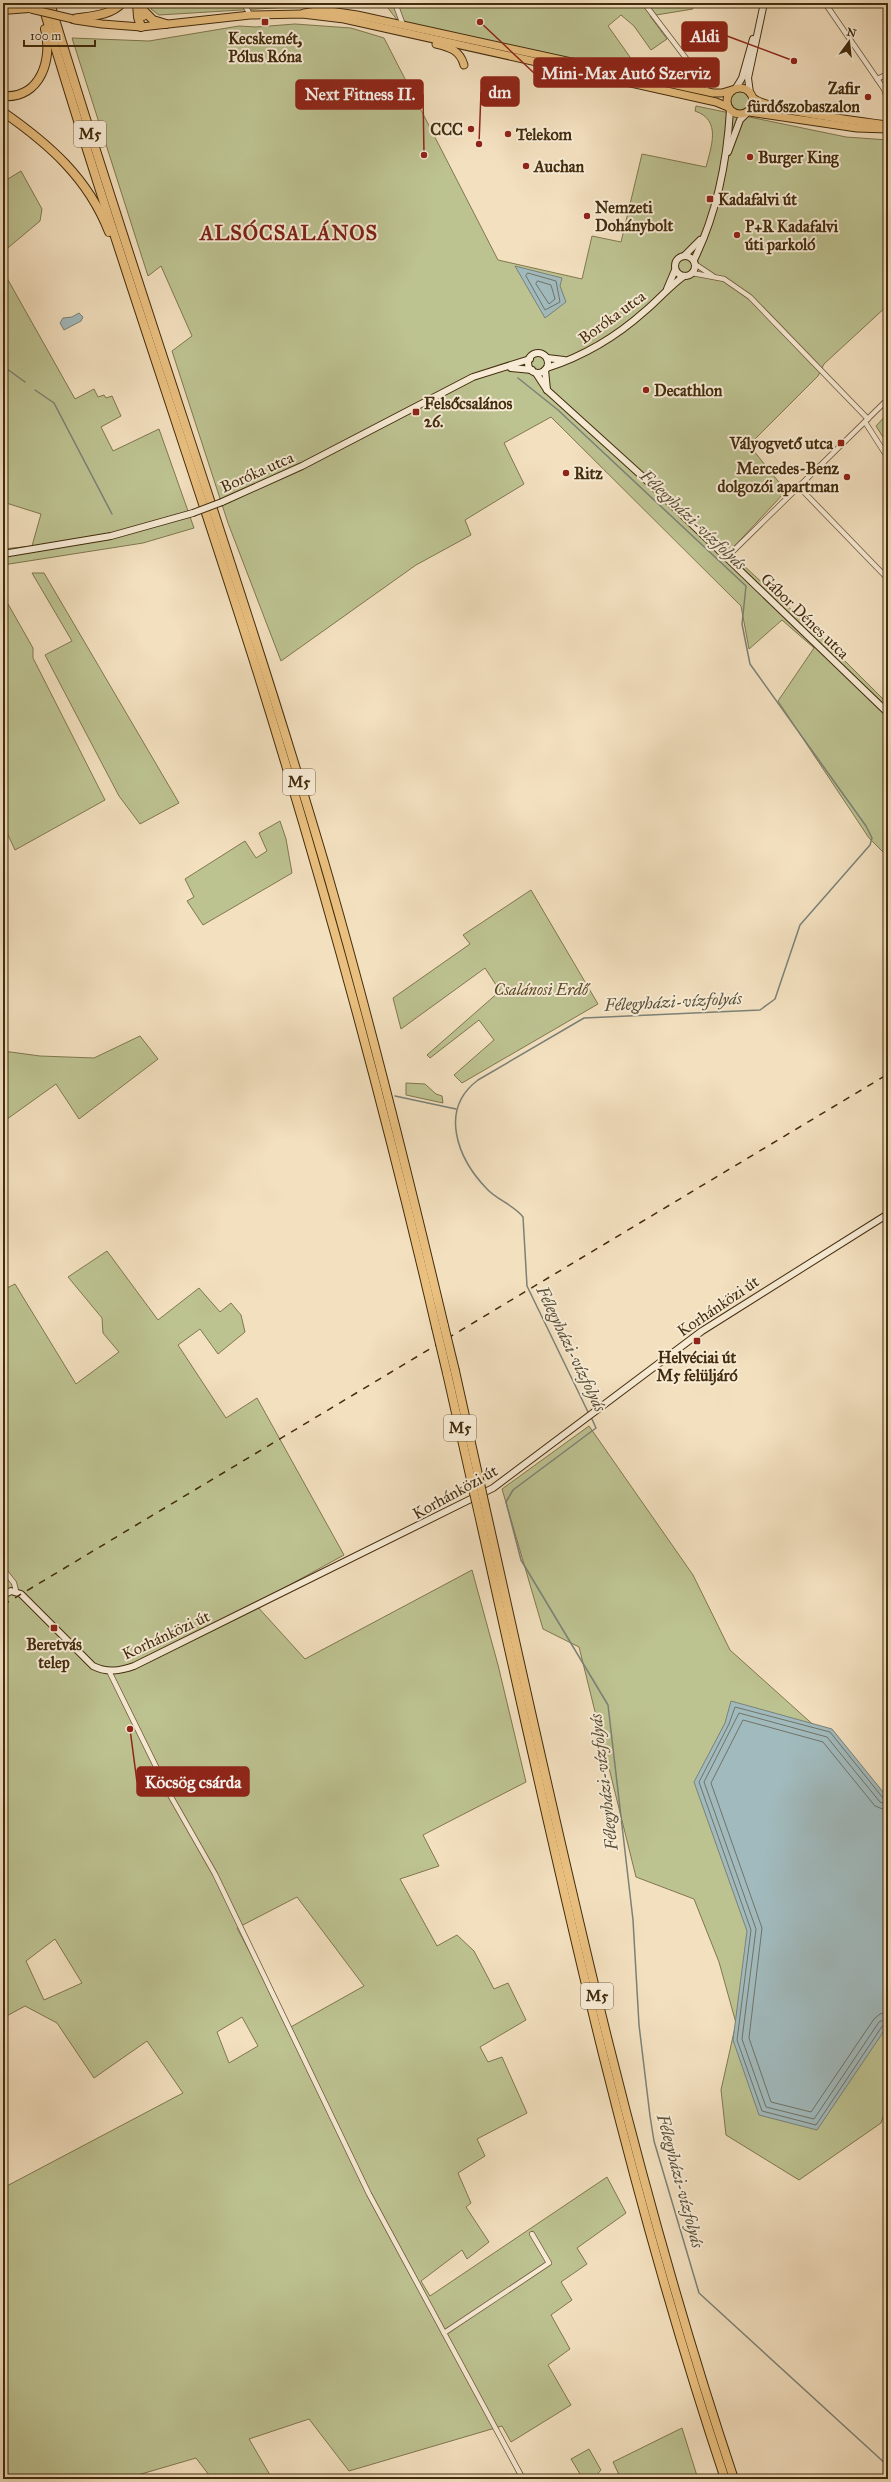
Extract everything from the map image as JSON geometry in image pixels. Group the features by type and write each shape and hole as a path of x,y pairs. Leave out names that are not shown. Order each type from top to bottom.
{"highway":[{"path":"3,96 20,93 28,89 38,80 45,68 48,55 48,45 38,3"},
{"name":"M5","path":"42,3 129,281 258,675 320,876 380,1092 440,1326"},
{"name":"M5","path":"52,3 56,21 129,254 266,673 323,860 385,1084 482,1508 625,2110 668,2269 734,2479"},
{"path":"73,19 100,15 112,11 122,3"},
{"path":"137,3 138,17 141,27"},
{"path":"141,27 144,7"},
{"path":"144,7 153,20 166,24"},
{"path":"3,10 30,8"},
{"path":"3,112 42,140 74,172 97,206 122,270 129,281"},
{"name":"M5","path":"482,1508 561,1879 618,2113 660,2271 725,2479"}],"main road":[{"path":"15,3 73,19 102,24 141,27 250,15 302,14 344,19 720,103 739,114 748,112 858,128 888,126"},
{"path":"302,14 309,11 329,11 403,25 713,93 722,93 742,88 763,103 888,126"},
{"path":"403,25 424,37"},
{"path":"406,33 416,39 453,49 460,56 464,65"},
{"path":"729,108 727,97 734,89"},
{"path":"748,112 753,106 752,95"}],"street":[{"path":"244,3 250,15"},
{"path":"395,3 403,25"},
{"path":"644,3 707,86"},
{"path":"734,89 742,78 764,3"},
{"path":"752,95 748,78 764,3"},
{"path":"825,3 886,94 888,126"},
{"path":"877,79 888,74"},
{"path":"727,155 729,108"},
{"path":"692,273 694,262 717,197 727,155 740,120 748,112"},
{"path":"703,235 692,250 676,260 675,270 684,276 692,273 730,282 759,304 867,421 888,458"},
{"path":"684,256 714,277"},
{"name":"Boróka utca","path":"664,294 675,270"},
{"name":"Boróka utca","path":"546,369 574,359 618,333 684,276"},
{"path":"546,369 534,371 529,365 530,359 538,354 546,358 547,390"},
{"name":"Boróka utca","path":"546,358 557,361 574,359"},
{"name":"Boróka utca","path":"3,554 111,536 193,513 222,502 302,466 473,377 506,368 530,359"},
{"name":"Boróka utca","path":"506,368 534,371"},
{"name":"Gábor Dénes utca","path":"534,371 547,390 643,477 888,712"},
{"path":"726,558 888,399"},
{"path":"799,487 888,579"},
{"name":"Korhánközi út","path":"16,1591 21,1594 88,1662 98,1668 109,1671 121,1671 134,1666 471,1501 504,1481 702,1331 888,1214"},
{"path":"3,1569 14,1583 16,1591 3,1595"},
{"path":"109,1671 170,1795 215,1874 369,2194 523,2479"},
{"path":"444,2333 549,2263 532,2234"}],"green space":[{"path":"151,3 312,3 323,5 159,15 151,9"},
{"path":"384,3 689,3 693,9 650,16 667,39 651,50 634,26 621,15 608,26 642,74 398,21"},
{"path":"295,24 351,28 384,38 498,260 582,279 592,236 621,242 642,154 706,167 712,143 712,127 703,115 695,111 696,106 846,137 888,140 888,305 824,364 818,376 749,445 786,491 729,552 821,637 888,704 888,857 869,838 778,701 814,648 782,620 749,649 741,606 551,417 504,443 524,484 465,520 471,535 416,565 281,661 228,523 172,351 192,336 161,266 148,276 72,38 149,41 239,26 256,27"},
{"path":"739,91 746,94 749,101 746,108 739,111 732,108 729,101 732,94"},
{"path":"21,171 42,209 40,221 3,252 3,182"},
{"path":"3,271 75,399 94,389 98,397 104,395 106,398 112,396 121,416 101,427 113,451 159,429 194,528 143,543 3,565 3,549 32,546 41,514 3,502"},
{"path":"888,413 888,445 876,426"},
{"path":"32,573 44,573 179,803 140,824 119,796 45,655 72,641"},
{"path":"8,604 33,648 33,658 105,800 15,850 3,824 3,606"},
{"path":"280,821 286,839 292,873 203,925 187,901 194,897 185,879 245,841 256,858 267,851 259,833"},
{"name":"Csalánosi Erdő","path":"531,890 598,1004 462,1083 454,1075 494,1040 479,1020 430,1058 427,1055 500,991 485,968 401,1029 393,998 470,944 463,935"},
{"path":"140,1036 158,1059 79,1119 56,1084 3,1122 3,1051 40,1056 94,1058"},
{"path":"406,1083 425,1084 436,1094 442,1096 443,1103 406,1095"},
{"path":"107,1251 158,1320 199,1288 220,1312 231,1303 241,1315 245,1332 218,1354 200,1329 178,1345 226,1418 257,1398 344,1555 255,1604 305,1659 472,1570 498,1665 526,1782 423,1835 439,1866 400,1879 437,1946 457,1935 474,1951 494,1989 508,1983 526,2020 480,2047 488,2062 502,2057 527,2113 477,2139 485,2156 458,2173 471,2203 466,2207 489,2242 467,2259 462,2250 421,2281 430,2296 607,2177 626,2213 577,2248 587,2264 561,2282 572,2300 551,2315 570,2349 548,2365 571,2405 511,2442 502,2426 349,2471 309,2419 249,2439 270,2475 257,2479 212,2479 196,2458 124,2479 3,2479 3,2188 183,2093 147,2041 94,2078 57,2023 25,2006 3,2018 3,1290 15,1284 76,1384 119,1352 103,1333 102,1318 68,1277","holes":["297,1897 364,1986 289,2028 237,1928","55,1939 82,1983 44,2000 26,1961","242,2017 258,2046 229,2063 217,2032"]},
{"path":"589,1426 693,1575 730,1650 838,1747 888,1864 888,2102 881,2123 799,2180 726,2135 721,2090 736,2023 719,1962 694,1899 636,1877 579,1647 543,1629 502,1489"},
{"path":"682,2428 698,2479 621,2479 613,2462"},
{"path":"589,2449 601,2470 593,2479 583,2479 571,2459"}],"water":[{"path":"515,266 562,278 560,286 566,302 545,318"},
{"path":"79,313 83,317 81,321 64,330 60,323 63,318 72,317"},
{"path":"731,1701 832,1729 888,1798 888,2025 817,2130 759,2115 733,2040 747,1931 694,1782 725,1723"}],"waterway":[{"path":"3,366 25,382"},
{"name":"Félegyházi-vízfolyás","path":"518,378 558,410 746,586 742,624 750,664 866,826 872,838 870,845 800,925 775,999 760,1010 584,1018 478,1080 466,1092 458,1105 456,1120 457,1134 461,1149 468,1164 491,1193 515,1209 523,1217 527,1286 589,1414"},
{"path":"35,390 54,403 112,514"},
{"path":"395,1096 456,1109"},
{"name":"Félegyházi-vízfolyás","path":"591,1417 596,1428 513,1490 506,1502 521,1560 608,1705 633,1920 639,2025 654,2141 699,2293 888,2466"}],"railway":[{"path":"3,1605 888,1074"}],"place":[{"name":"Kecskemét, Pólus Róna","path":"265,22"},
{"name":"Mini-Max Autó Szerviz","path":"480,22"},
{"name":"Aldi","path":"794,61"},
{"name":"Zafir fürdőszobaszalon","path":"868,97"},
{"name":"CCC","path":"471,129"},
{"name":"Telekom","path":"508,134"},
{"name":"dm","path":"479,144"},
{"name":"Next Fitness II.","path":"424,155"},
{"name":"Burger King","path":"750,157"},
{"name":"Auchan","path":"526,166"},
{"name":"Kadafalvi út","path":"710,199"},
{"name":"Nemzeti Dohánybolt","path":"587,216"},
{"name":"P+R Kadafalvi úti parkoló","path":"737,235"},
{"name":"Decathlon","path":"646,390"},
{"name":"Felsőcsalános 26.","path":"416,412"},
{"name":"Vályogvető utca","path":"841,443"},
{"name":"Ritz","path":"566,473"},
{"name":"Mercedes-Benz dolgozói apartman","path":"847,477"},
{"name":"Helvéciai út M5 felüljáró","path":"697,1341"},
{"name":"Beretvás telep","path":"54,1628"},
{"name":"Köcsög csárda","path":"130,1729"}],"district":[{"name":"ALSÓCSALÁNOS","path":"289,233"}]}
